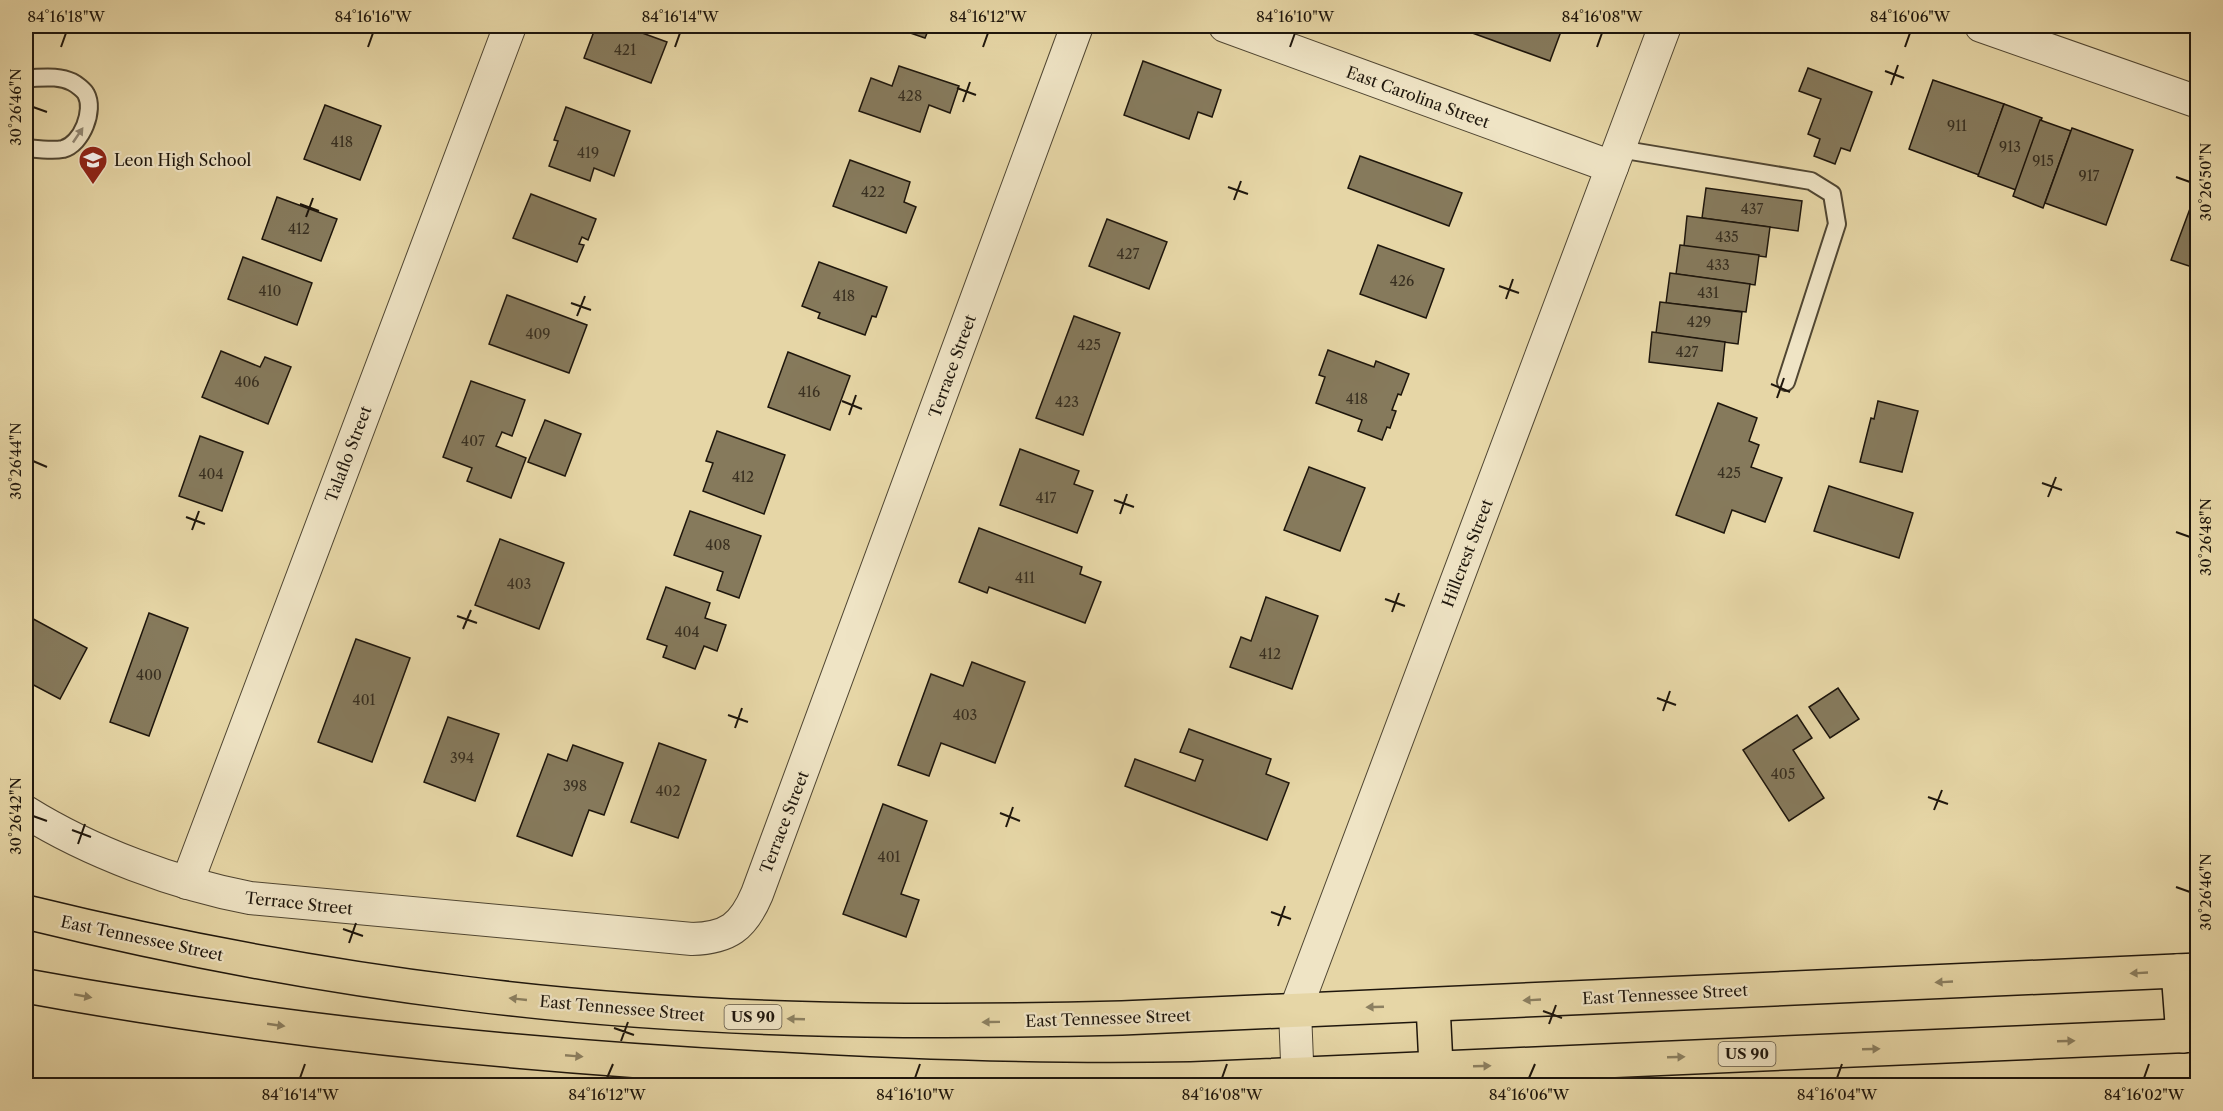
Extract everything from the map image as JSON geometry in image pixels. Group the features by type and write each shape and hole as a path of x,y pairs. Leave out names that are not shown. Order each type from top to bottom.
{"main road":[{"name":"East Tennessee Street","path":"26,912 205,952 464,994 666,1012 800,1019 955,1022 1122,1018 2188,971"},
{"path":"2188,971 2190,1035"},
{"name":"US 90","path":"26,986 289,1027 542,1054 849,1074 1025,1079 1437,1077 2190,1035"},
{"path":"1434,1005 1437,1077"}],"street":[{"name":"Talaflo Street","path":"186,883 510,26"},
{"name":"Terrace Street","path":"26,812 65,834 105,852 186,883 271,902 692,939 717,938 727,934 736,927 752,907 1077,26"},
{"name":"East Carolina Street","path":"1225,26 1615,158"},
{"name":"Hillcrest Street","path":"1298,1079 1295,1011 1665,26"},
{"path":"1981,26 2198,102"}],"lane":[{"path":"26,78 58,77 72,82 86,93 88,117 73,143 64,149 26,148"},
{"path":"1615,158 1811,180 1832,194 1836,224 1786,382"}],"building":[{"path":"596,26 623,26 667,42 651,83 584,58"},
{"path":"890,26 930,26 925,38"},
{"path":"1453,26 1563,26 1550,61"},
{"path":"1143,61 1221,90 1212,117 1198,112 1189,139 1124,115"},
{"path":"899,66 959,86 950,113 929,105 920,132 859,111 871,78 892,86"},
{"path":"1808,68 1872,92 1850,151 1841,148 1835,164 1814,156 1820,139 1808,134 1821,99 1799,91"},
{"path":"1933,80 2004,104 1979,175 1909,149"},
{"path":"2004,104 2042,118 2016,190 1978,176"},
{"path":"325,105 381,126 360,180 304,159"},
{"path":"566,107 630,131 614,176 594,168 590,181 549,166 558,141 554,140"},
{"path":"2040,120 2071,131 2043,208 2013,196"},
{"path":"2072,128 2133,150 2106,225 2045,203"},
{"path":"1360,156 1462,193 1449,226 1348,188"},
{"path":"850,160 910,182 904,202 916,207 906,233 833,206"},
{"path":"2198,187 2198,269 2171,260"},
{"path":"1706,188 1802,201 1798,231 1702,218"},
{"path":"531,194 596,219 588,240 582,237 579,244 584,245 577,262 513,238"},
{"path":"277,197 337,219 321,261 262,239"},
{"path":"1687,216 1770,227 1766,257 1684,246"},
{"path":"1107,219 1167,242 1149,289 1089,266"},
{"path":"1378,245 1444,269 1426,318 1360,294"},
{"path":"1680,245 1759,255 1755,285 1676,274"},
{"path":"243,257 312,283 297,325 228,299"},
{"path":"819,262 887,287 876,317 872,316 865,335 818,318 820,313 802,306"},
{"path":"1670,273 1750,284 1746,312 1666,303"},
{"path":"507,295 587,325 569,373 489,344"},
{"path":"1660,302 1742,312 1738,344 1656,333"},
{"path":"1074,316 1120,333 1083,435 1036,418"},
{"path":"1652,332 1725,342 1722,371 1649,362"},
{"path":"1328,350 1374,367 1376,361 1409,374 1392,410 1396,411 1390,428 1387,427 1382,440 1358,431 1362,420 1316,403 1325,377 1319,375"},
{"path":"221,351 260,367 265,357 291,367 268,424 202,397"},
{"path":"788,352 850,376 830,430 768,407"},
{"path":"471,381 525,400 512,436 502,432 496,446 526,458 511,498 467,481 472,468 443,457"},
{"path":"1878,401 1918,411 1902,472 1860,462 1871,418 1874,419"},
{"path":"1718,403 1757,418 1749,441 1759,445 1751,467 1782,478 1765,522 1732,510 1724,533 1676,515"},
{"path":"545,420 581,434 565,476 528,462"},
{"path":"717,431 785,455 764,514 703,491 713,463 706,461"},
{"path":"200,436 243,452 222,511 179,496"},
{"path":"1020,449 1079,471 1074,484 1093,491 1077,533 1000,505"},
{"path":"1309,467 1365,488 1340,551 1284,530"},
{"path":"1829,486 1913,513 1899,558 1814,531"},
{"path":"690,511 761,536 739,598 717,590 723,572 674,555"},
{"path":"979,528 1082,567 1080,574 1101,582 1085,623 989,587 987,593 959,582"},
{"path":"500,539 564,563 539,629 475,605"},
{"path":"666,587 710,603 705,618 726,625 717,651 704,646 695,669 663,657 667,646 647,639"},
{"path":"1266,597 1318,616 1292,689 1230,667 1241,637 1251,641"},
{"path":"149,613 188,628 149,736 110,722"},
{"path":"26,615 87,648 60,699 26,681"},
{"path":"356,639 410,658 372,762 318,742"},
{"path":"972,662 1025,682 995,763 941,743 929,776 898,765 931,674 963,686"},
{"path":"1838,688 1859,719 1830,738 1809,707"},
{"path":"1797,715 1812,738 1793,750 1824,798 1789,821 1743,750"},
{"path":"448,717 499,734 475,801 424,782"},
{"path":"1189,729 1271,759 1266,774 1289,783 1267,840 1125,786 1135,759 1195,781 1203,760 1180,752"},
{"path":"659,743 706,760 678,838 631,822"},
{"path":"573,745 623,763 604,815 589,810 572,856 517,836 548,754 567,761"},
{"path":"883,804 927,821 901,894 919,900 906,937 843,914"}],"place":[{"name":"Leon High School","path":"93,186"}]}
